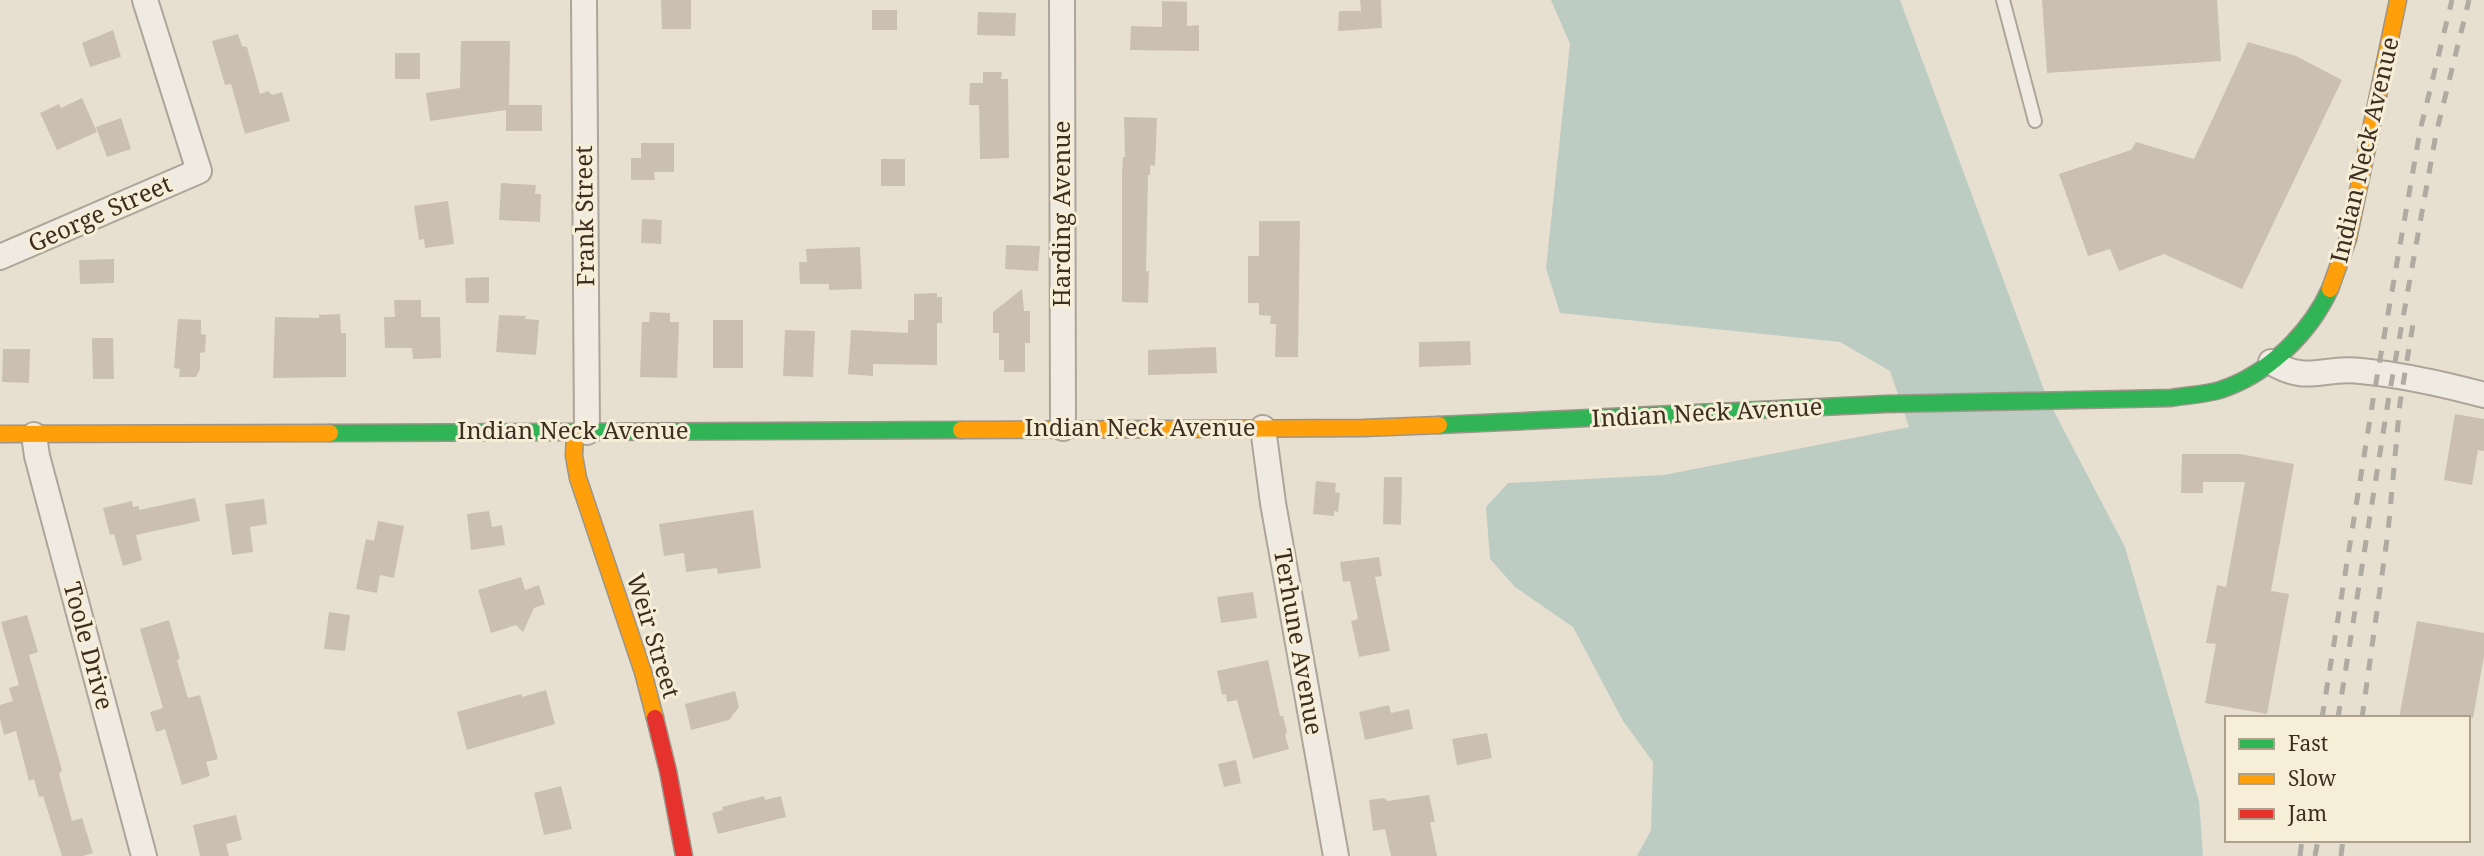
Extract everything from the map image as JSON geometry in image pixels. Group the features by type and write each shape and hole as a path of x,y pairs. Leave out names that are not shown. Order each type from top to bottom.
{"street":[{"name":"George Street","path":"0,257 199,171 145,0"},
{"name":"Frank Street","path":"581,432 584,0"},
{"name":"Harding Avenue","path":"1062,0 1063,428"},
{"name":"Indian Neck Avenue","path":"0,434 1391,426 1885,404 2171,398 2205,394 2230,386 2271,362 2309,323 2325,299 2338,271 2348,239 2399,0"},
{"path":"2271,362 2286,371 2302,375 2357,370 2425,379 2484,394"},
{"name":"Terhune Avenue","path":"1263,428 1273,503 1336,856"},
{"name":"Weir Street","path":"581,432 574,456 578,478 643,672 668,771 684,856"},
{"name":"Toole Drive","path":"34,435 37,456 144,856"}],"lane":[{"path":"2003,0 2035,121"}],"shaded area":[{"path":"1551,0 1900,0 2047,398 2125,547 2199,801 2203,856 1637,856 1651,830 1653,762 1623,721 1573,627 1515,587 1490,559 1486,507 1508,483 1664,475 1909,427 1890,371 1840,342 1560,313 1546,268 1570,44"}],"building":[{"path":"661,0 691,0 691,29 662,29"},
{"path":"1360,0 1381,0 1382,28 1338,31 1339,11 1361,11"},
{"path":"2042,0 2217,0 2221,61 2047,73"},
{"path":"1162,1 1187,2 1187,26 1199,25 1199,51 1130,50 1131,26 1162,27"},
{"path":"872,10 897,10 897,30 872,30"},
{"path":"978,12 1016,13 1015,36 977,35"},
{"path":"113,30 121,57 90,67 82,43"},
{"path":"238,34 242,46 247,47 260,94 268,91 272,95 282,92 290,121 245,134 231,84 225,85 212,41"},
{"path":"461,41 510,41 509,105 542,105 542,131 506,131 506,110 430,121 426,93 460,88"},
{"path":"2248,42 2296,56 2342,80 2242,289 2164,254 2119,271 2110,249 2088,256 2059,174 2131,150 2136,142 2194,159"},
{"path":"395,53 420,53 420,79 395,79"},
{"path":"983,72 1002,72 1001,79 1008,79 1009,158 980,159 979,105 969,105 970,83 983,83"},
{"path":"82,98 97,132 57,150 40,113 59,104 61,108"},
{"path":"1124,117 1157,118 1155,166 1150,165 1148,175 1148,303 1122,302"},
{"path":"121,118 131,149 107,157 96,127"},
{"path":"641,143 674,143 674,172 654,172 655,180 631,180 631,158 641,158"},
{"path":"881,159 905,159 905,186 881,186"},
{"path":"501,183 536,185 535,194 541,194 540,222 499,220"},
{"path":"448,201 454,244 425,248 424,239 419,240 414,206"},
{"path":"642,219 662,220 661,244 641,243"},
{"path":"1259,221 1300,221 1298,357 1275,357 1276,324 1270,324 1271,316 1259,315 1259,303 1248,303 1248,256 1259,256"},
{"path":"1006,245 1040,246 1038,271 1005,269"},
{"path":"860,247 862,289 829,290 829,284 800,284 799,262 807,262 806,249"},
{"path":"114,259 114,283 80,284 79,260"},
{"path":"489,277 489,303 466,303 465,278"},
{"path":"1022,289 1024,311 1030,311 1030,343 1025,343 1025,372 1004,372 1004,360 999,360 999,333 993,333 993,312"},
{"path":"937,293 937,297 942,297 942,323 937,323 937,365 873,364 873,376 848,374 851,330 908,333 908,320 914,320 914,294"},
{"path":"394,300 421,300 421,317 440,317 441,358 413,359 412,348 385,348 384,317 395,317"},
{"path":"650,312 670,313 670,322 679,322 677,378 640,377 642,322 649,322"},
{"path":"340,314 341,333 346,333 346,377 273,378 275,317 319,318 319,315"},
{"path":"499,315 526,316 525,319 539,320 536,355 496,352"},
{"path":"178,319 201,320 201,334 206,335 205,352 200,353 200,369 196,377 179,377 180,369 174,368"},
{"path":"713,320 743,320 743,368 713,368"},
{"path":"785,330 815,331 813,377 783,376"},
{"path":"92,338 113,338 114,379 93,379"},
{"path":"1470,341 1471,365 1419,367 1419,342"},
{"path":"1216,347 1217,373 1148,375 1148,350"},
{"path":"3,349 30,349 29,383 2,382"},
{"path":"2455,414 2484,419 2484,451 2478,450 2472,485 2444,480"},
{"path":"2182,454 2240,454 2294,464 2271,591 2289,594 2267,714 2205,703 2216,644 2206,643 2217,585 2226,587 2245,482 2203,482 2203,493 2181,493"},
{"path":"1384,477 1402,477 1401,525 1383,524"},
{"path":"1316,481 1336,483 1335,492 1340,493 1338,512 1334,511 1334,516 1313,514"},
{"path":"195,498 200,521 136,535 142,560 123,566 114,534 110,535 103,508 132,501 133,507 139,506 139,510"},
{"path":"264,499 267,524 250,527 253,552 232,555 225,504"},
{"path":"753,510 761,568 718,574 717,568 686,572 684,553 664,556 659,524"},
{"path":"489,511 492,527 502,525 505,545 471,550 467,514"},
{"path":"378,521 404,526 394,578 380,575 377,593 356,589 366,539 374,541"},
{"path":"1379,557 1382,576 1375,577 1390,651 1359,657 1351,621 1358,619 1350,581 1343,582 1340,562"},
{"path":"521,577 525,590 539,585 545,604 534,608 523,632 516,625 491,633 478,590"},
{"path":"1253,592 1257,618 1221,623 1217,597"},
{"path":"329,612 350,615 345,651 324,649"},
{"path":"27,615 38,652 29,655 62,770 59,774 72,821 82,818 93,853 83,856 62,856 43,796 39,797 34,779 29,781 16,731 4,735 0,719 0,705 13,701 9,688 19,685 1,622"},
{"path":"169,620 188,698 200,695 218,759 206,762 210,776 182,785 165,729 156,732 150,712 163,708 140,629"},
{"path":"2417,621 2484,633 2484,656 2473,718 2399,716"},
{"path":"1268,660 1289,749 1253,759 1237,700 1227,702 1226,694 1222,695 1217,671"},
{"path":"546,690 555,724 467,750 457,712 521,694 522,697"},
{"path":"735,691 739,707 729,720 691,730 685,704"},
{"path":"1389,705 1391,713 1409,709 1413,729 1365,740 1359,712"},
{"path":"1487,733 1492,758 1457,765 1452,739"},
{"path":"1236,760 1241,783 1224,787 1218,764"},
{"path":"561,786 572,829 544,835 534,793"},
{"path":"1429,795 1435,822 1430,822 1437,856 1391,856 1385,829 1373,831 1369,800 1384,798 1388,801"},
{"path":"764,796 765,800 781,796 786,817 718,834 712,813 723,810 722,807"},
{"path":"236,815 242,840 226,844 229,856 200,856 193,825"}],"railway":[{"path":"2322,716 2420,131 2452,0"},
{"path":"2338,716 2389,396 2436,134 2469,0"},
{"path":"2362,716 2388,532 2400,403 2414,318"},
{"path":"2300,856 2302,842"},
{"path":"2315,856 2318,842"},
{"path":"2341,856 2343,842"}],"traffic: fast":[{"path":"1439,425 1885,404 2171,398 2201,394 2237,383 2270,363 2299,336 2330,289"},
{"path":"330,433 961,430"}],"traffic: slow":[{"path":"2330,289 2348,239 2398,0"},
{"path":"961,430 1363,428 1439,425"},
{"path":"575,432 574,456 578,478 643,672 655,718"},
{"path":"0,434 330,433"}],"traffic: jam":[{"path":"655,718 684,856"}]}
